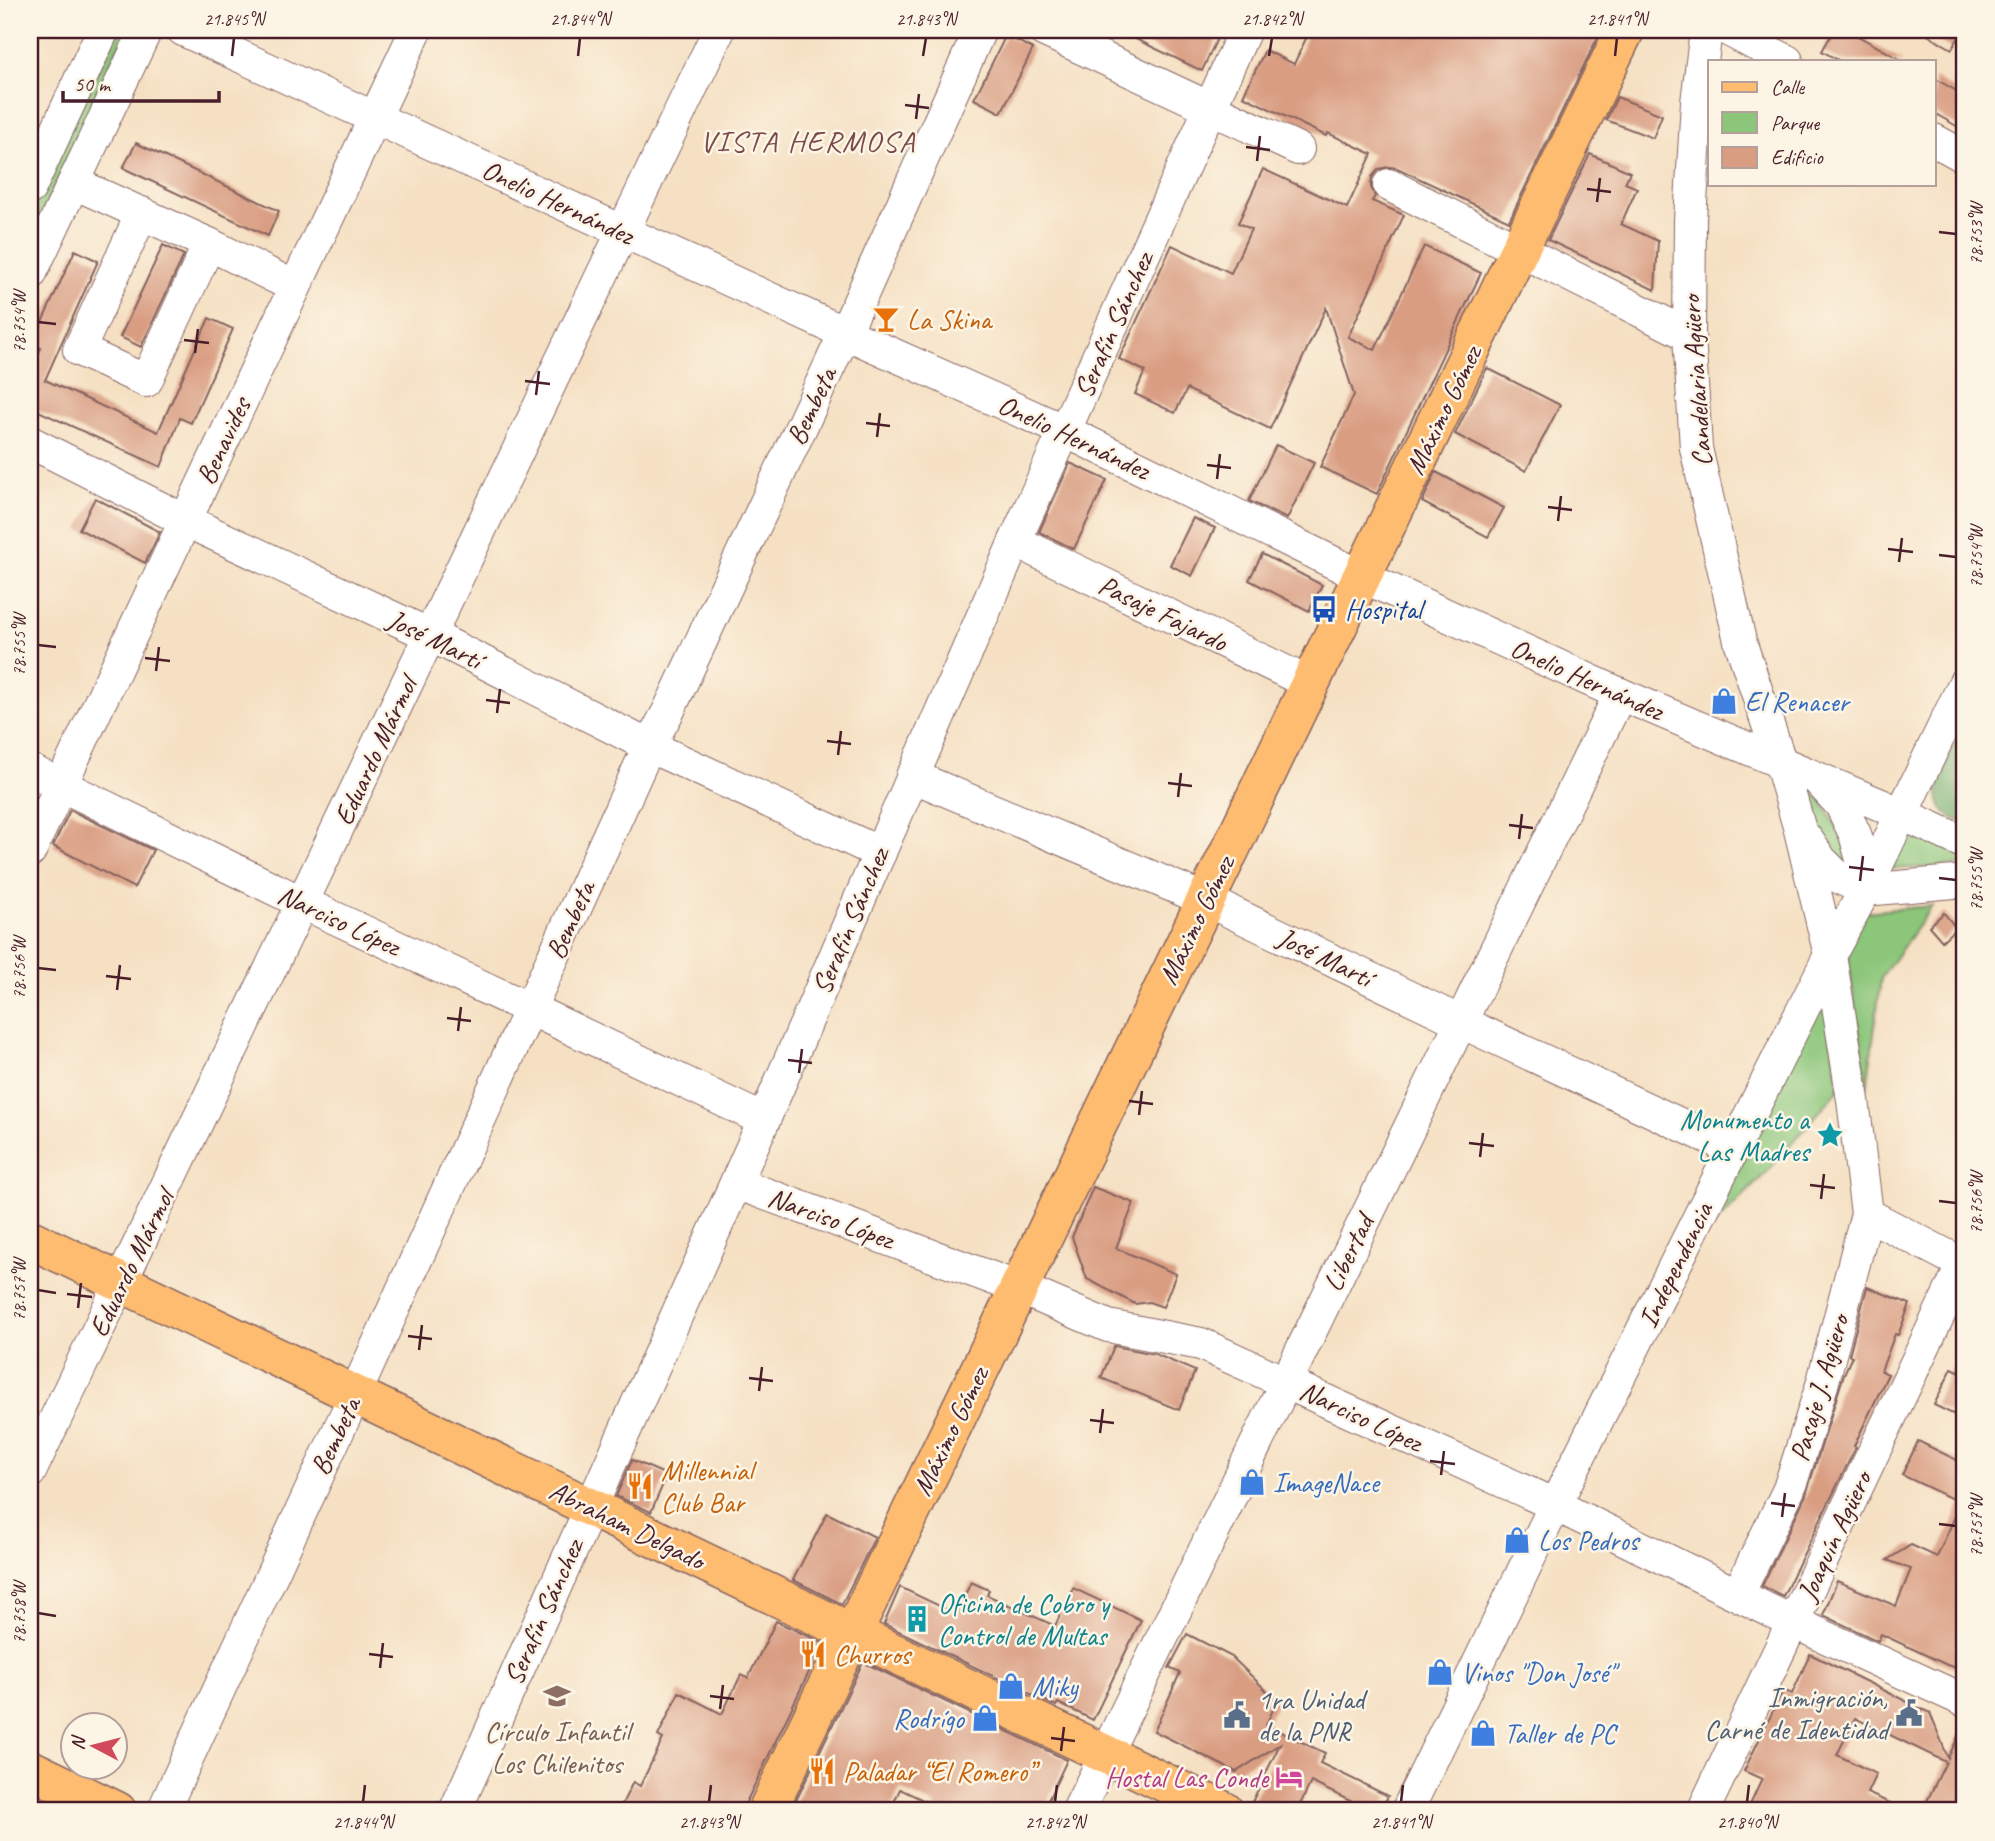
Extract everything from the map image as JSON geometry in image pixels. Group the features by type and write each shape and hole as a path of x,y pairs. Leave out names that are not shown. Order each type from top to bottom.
{"main road":[{"name":"Máximo Gómez","path":"767,1811 1625,30"},
{"name":"Abraham Delgado","path":"30,1239 1224,1811"},
{"path":"30,1769 117,1811"}],"street":[{"path":"30,188 103,30"},
{"path":"30,275 146,30"},
{"name":"Onelio Hernández","path":"183,30 1065,431 1363,577 1620,694 1965,843"},
{"name":"Benavides","path":"30,851 416,30"},
{"name":"Eduardo Mármol","path":"30,1472 719,30"},
{"name":"Bembeta","path":"163,1811 649,746 668,712 845,333 980,30"},
{"path":"1043,30 1298,149"},
{"name":"Serafín Sánchez","path":"454,1811 764,1120 1015,541 1245,30"},
{"name":"Candelaria Agüero","path":"1706,30 1696,102 1690,220 1689,335 1696,448 1740,641 1800,830 1830,955"},
{"path":"1728,30 1785,60"},
{"path":"1936,141 1964,155"},
{"path":"74,183 209,244 295,287"},
{"path":"1390,185 1689,335"},
{"path":"142,213 79,349 135,376 146,381 209,244"},
{"name":"José Martí","path":"30,442 186,521 430,635 649,746 880,852"},
{"name":"Pasaje Fajardo","path":"1015,541 1311,684"},
{"name":"Independencia","path":"1407,1811 1555,1504 1867,886 1965,682"},
{"name":"Libertad","path":"1078,1811 1620,694"},
{"name":"Narciso López","path":"30,770 303,903 764,1120"},
{"name":"José Martí","path":"912,776 1206,900 1733,1149"},
{"path":"1817,779 1841,805 1855,834 1867,886"},
{"path":"1800,830 1821,860 1838,877 1867,886 1965,881"},
{"path":"1830,955 1853,1100 1867,1214 1965,1263"},
{"name":"Narciso López","path":"736,1183 1019,1289 1108,1326 1201,1344 1555,1504 1793,1622 1965,1701"},
{"name":"Pasaje J. Agüero","path":"1738,1594 1789,1489 1822,1385 1867,1214"},
{"name":"Joaquín Agüero","path":"1703,1811 1965,1263"}],"green space":[{"path":"117,30 126,30 30,239 30,215"},
{"path":"1965,723 1965,824 1944,811 1938,789 1945,765"},
{"path":"1793,783 1821,798 1852,856 1845,863 1807,825"},
{"path":"1904,828 1965,856 1965,865 1893,869 1889,866"},
{"path":"1932,906 1881,978 1867,1088 1846,943 1863,912"},
{"path":"1823,994 1840,1088 1768,1171 1710,1229"}],"building":[{"path":"1117,30 1221,30 1202,71"},
{"path":"1310,30 1601,30 1509,221 1397,168 1379,169 1372,177 1371,187 1375,196 1372,201 1404,215 1348,337 1375,350 1424,246 1481,273 1377,494 1320,467 1354,395 1326,308 1270,429 1187,389 1175,413 1135,394 1145,371 1119,359 1172,245 1231,273 1251,229 1238,223 1263,169 1347,208 1372,154 1328,133 1326,136 1243,96 1265,50 1294,64"},
{"path":"1834,30 1847,30 1901,60 1838,60 1822,51"},
{"path":"1919,30 1963,30 1952,49"},
{"path":"1006,35 1033,49 1001,113 974,99"},
{"path":"1936,79 1965,96 1965,119 1960,128 1936,114"},
{"path":"1617,97 1662,115 1653,138 1606,120"},
{"path":"136,143 279,211 268,236 123,168"},
{"path":"1590,154 1630,172 1625,183 1637,188 1621,224 1658,241 1655,290 1548,240"},
{"path":"163,245 184,255 141,347 120,337"},
{"path":"75,250 98,261 45,380 158,432 209,318 233,329 191,423 180,418 161,467 32,408 30,413 30,373 41,348 32,344"},
{"path":"1487,368 1560,405 1526,471 1455,434"},
{"path":"1276,445 1314,463 1287,519 1249,501"},
{"path":"1070,463 1107,480 1074,549 1039,532"},
{"path":"1436,472 1504,508 1488,537 1422,502"},
{"path":"95,498 160,532 145,563 79,529"},
{"path":"1193,518 1215,528 1192,576 1170,565"},
{"path":"1262,554 1322,585 1309,611 1249,580"},
{"path":"70,810 153,850 134,888 53,846"},
{"path":"1944,913 1956,928 1942,941 1929,926"},
{"path":"1093,1187 1134,1203 1116,1248 1176,1274 1163,1307 1149,1302 1135,1304 1087,1279 1072,1237"},
{"path":"1867,1287 1910,1304 1881,1371 1888,1374 1854,1446 1856,1447 1783,1596 1762,1586 1806,1495 1852,1356 1849,1355"},
{"path":"1114,1346 1155,1354 1195,1371 1179,1410 1101,1378"},
{"path":"1952,1368 1965,1374 1965,1420 1934,1405"},
{"path":"1918,1441 1965,1464 1965,1625 1955,1648 1965,1652 1965,1671 1881,1634 1878,1641 1823,1615 1837,1581 1896,1606 1911,1569 1887,1560 1911,1545 1937,1557 1961,1503 1902,1475"},
{"name":"Millennial Club Bar","path":"632,1460 667,1475 651,1512 616,1496"},
{"path":"827,1513 875,1537 842,1604 793,1580"},
{"path":"971,1582 989,1590 987,1595 1055,1626 1073,1588 1141,1620 1093,1720 1058,1703 1056,1706 884,1624 900,1587 956,1614"},
{"path":"776,1621 823,1643 742,1811 631,1811 621,1806 633,1782 640,1786 663,1739 658,1736 679,1692 722,1714 741,1675 748,1678"},
{"path":"1187,1634 1232,1657 1277,1701 1266,1725 1325,1753 1320,1763 1388,1796 1381,1811 1371,1811 1311,1782 1297,1811 1271,1811 1252,1802 1280,1744 1236,1772 1154,1731 1180,1673 1169,1668"},
{"path":"1810,1654 1930,1713 1948,1758 1965,1722 1965,1811 1922,1811 1946,1762 1855,1718 1837,1755 1876,1774 1867,1793 1908,1811 1749,1811 1762,1779 1744,1771 1783,1690 1792,1694"},
{"path":"863,1662 1067,1760 1043,1811 934,1811 936,1806 900,1789 890,1811 791,1811"}],"place":[{"name":"La Skina","path":"886,319"},
{"name":"Hospital","path":"1324,609"},
{"name":"El Renacer","path":"1724,701"},
{"name":"Monumento a Las Madres","path":"1830,1135"},
{"name":"ImageNace","path":"1252,1482"},
{"name":"Millennial Club Bar","path":"640,1486"},
{"name":"Los Pedros","path":"1517,1540"},
{"name":"Oficina de Cobro y Control de Multas","path":"917,1619"},
{"name":"Churros","path":"813,1654"},
{"name":"Vinos \"Don José\"","path":"1440,1672"},
{"name":"Miky","path":"1011,1686"},
{"name":"Círculo Infantil Los Chilenitos","path":"557,1696"},
{"name":"Inmigración, Carné de Identidad","path":"1909,1713"},
{"name":"1ra Unidad de la PNR","path":"1237,1715"},
{"name":"Rodrígo","path":"985,1718"},
{"name":"Taller de PC","path":"1483,1733"},
{"name":"Paladar “El Romero”","path":"822,1771"},
{"name":"Hostal Las Conde","path":"1289,1777"}],"district":[{"name":"VISTA HERMOSA","path":"808,141"}]}
